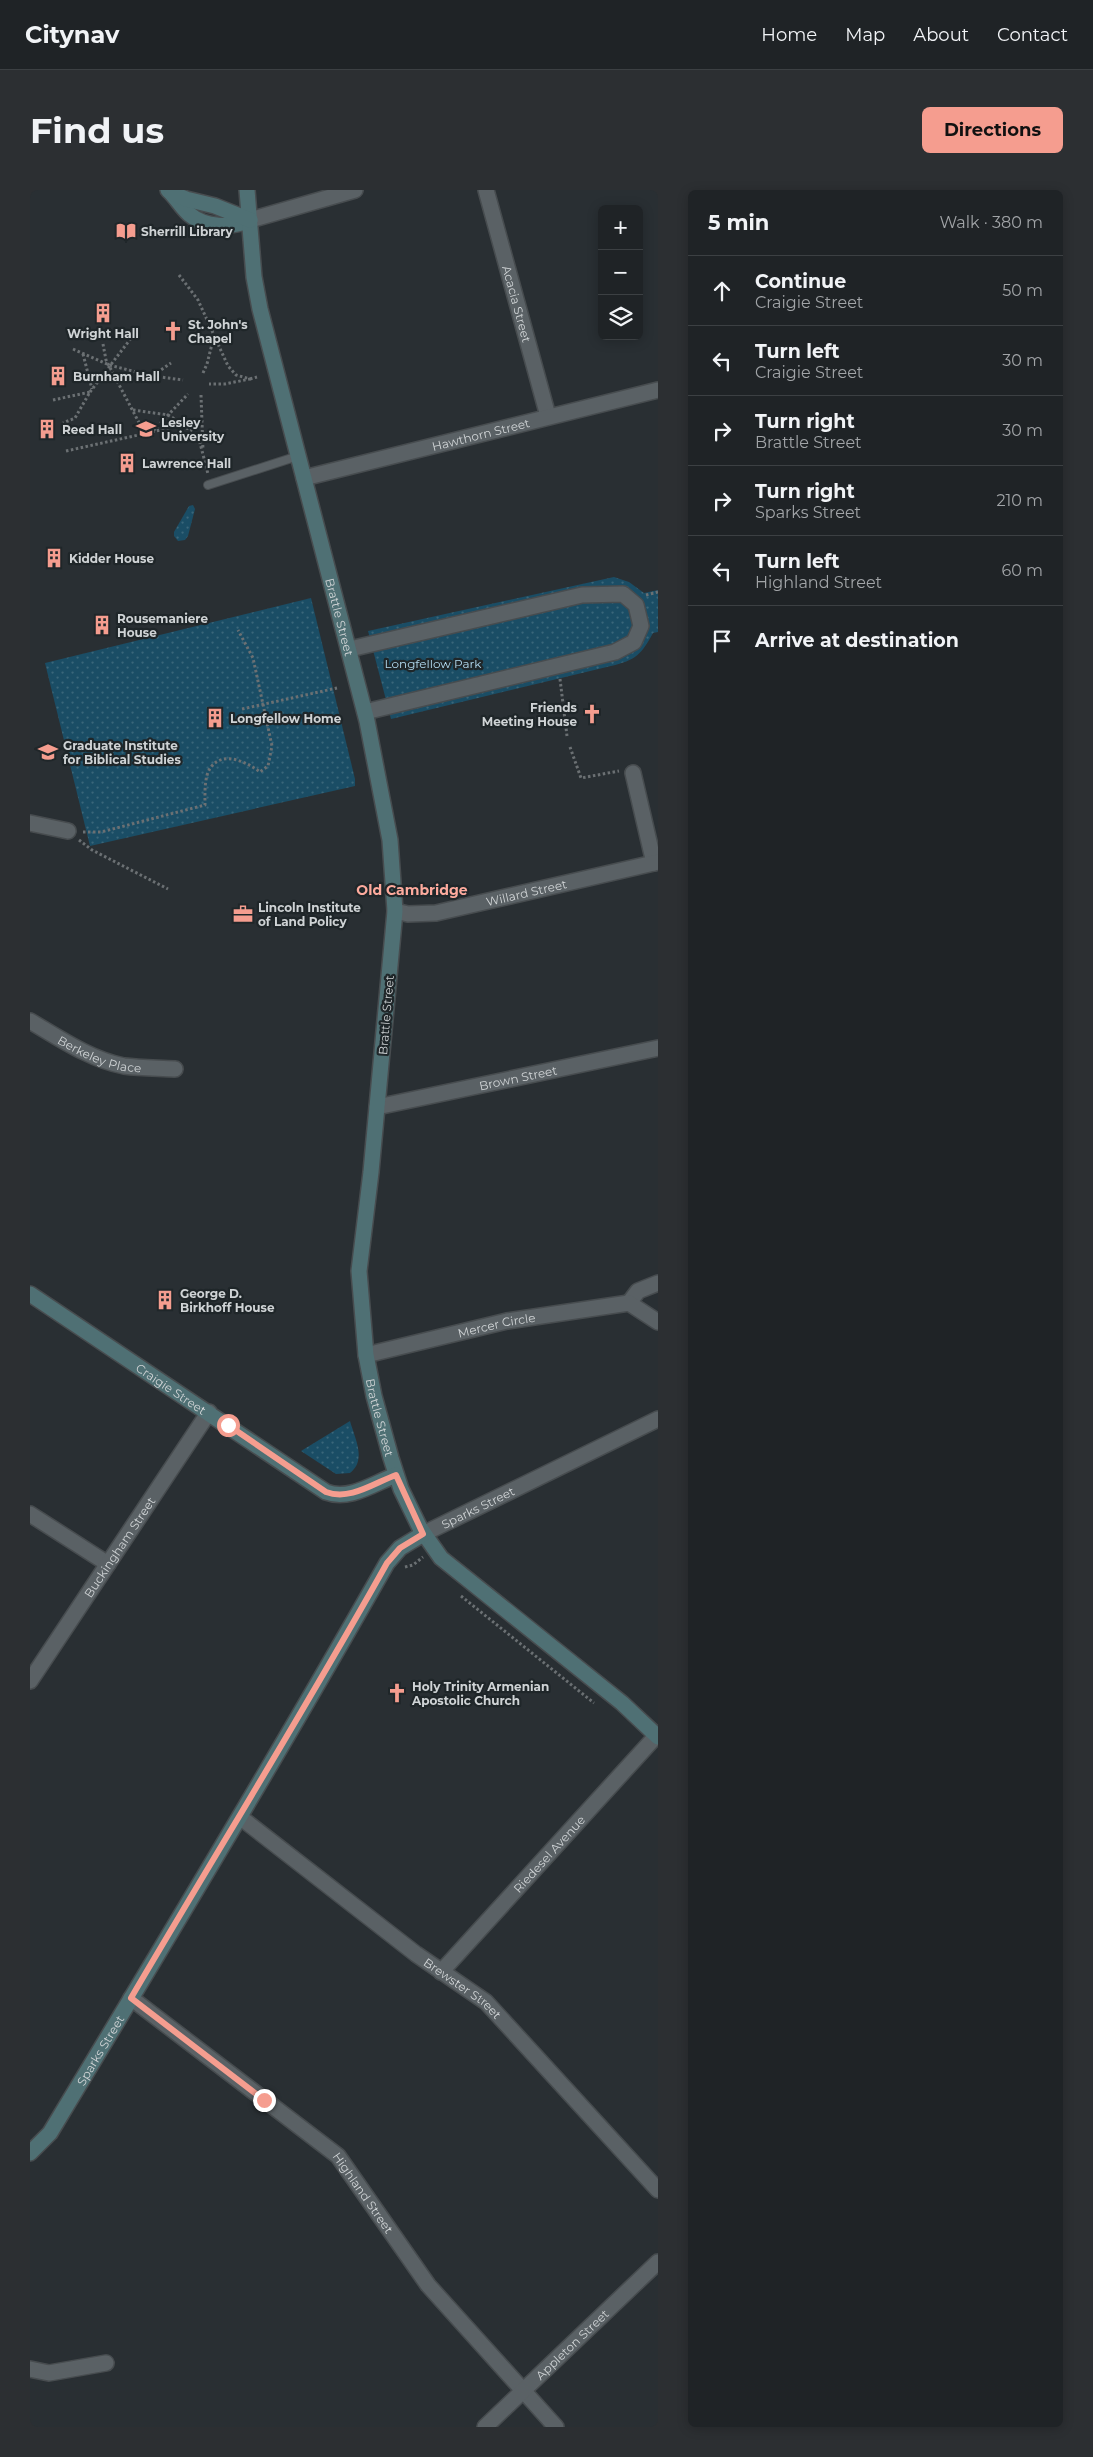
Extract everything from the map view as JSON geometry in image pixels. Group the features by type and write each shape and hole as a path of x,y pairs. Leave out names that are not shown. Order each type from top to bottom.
{"main road":[{"name":"Brattle Street","path":"247,190 260,309 350,649 365,712 390,840 394,912 377,1107 359,1271 366,1355 374,1396 396,1475 423,1534 441,1558 622,1703 658,1736"},
{"path":"169,191 188,214 198,219 228,227 250,220"},
{"name":"Craigie Street","path":"30,1294 326,1492 334,1495 361,1490 396,1475"},
{"name":"Sparks Street","path":"30,2153 50,2133 210,1863 240,1818 387,1563 400,1548 423,1534"}],"street":[{"path":"250,220 354,190"},
{"name":"Acacia Street","path":"486,190 548,416"},
{"name":"Hawthorn Street","path":"304,478 658,390"},
{"path":"350,649 582,595 623,594 636,606 641,626 634,642 615,652 365,712"},
{"path":"633,773 656,863"},
{"path":"30,822 68,831"},
{"name":"Willard Street","path":"394,912 408,914 436,913 656,863"},
{"name":"Berkeley Place","path":"30,1021 68,1044 104,1060 124,1066 175,1069"},
{"name":"Brown Street","path":"377,1107 658,1048"},
{"path":"658,1283 638,1291 629,1303 658,1322"},
{"name":"Mercer Circle","path":"366,1355 507,1321 629,1303"},
{"name":"Buckingham Street","path":"30,1681 208,1412"},
{"name":"Sparks Street","path":"423,1534 658,1419"},
{"path":"30,1514 108,1564"},
{"name":"Riedesel Avenue","path":"441,1972 658,1736"},
{"name":"Brewster Street","path":"240,1818 441,1972 486,2002 658,2190"},
{"name":"Highland Street","path":"131,1998 338,2156 428,2285 556,2427"},
{"name":"Appleton Street","path":"484,2427 658,2262"},
{"path":"30,2369 49,2373 106,2363"}],"lane":[{"path":"209,484 298,456"}],"path":[{"path":"179,275 198,300 228,366 236,374 250,379"},
{"path":"63,424 75,418 109,365 135,333"},
{"path":"203,373 214,336"},
{"path":"103,344 109,365 144,434"},
{"path":"73,349 109,365 152,376 183,380"},
{"path":"83,354 91,391"},
{"path":"152,376 172,363"},
{"path":"209,384 225,384 257,377"},
{"path":"53,400 91,391"},
{"path":"152,432 188,394"},
{"path":"201,395 203,458"},
{"path":"132,410 168,415 191,429 200,443 209,484"},
{"path":"66,451 176,426 191,429"},
{"path":"642,596 658,592"},
{"path":"68,831 101,832 205,805 206,781 211,766 220,760 233,759 247,762 260,772 268,766 272,746 253,658 238,630"},
{"path":"557,665 567,736"},
{"path":"242,709 336,688"},
{"path":"570,747 581,778 632,769 633,773"},
{"path":"68,831 92,850 168,889"}],"green space":[{"path":"193,505 195,509 188,536 185,540 178,541 174,536 174,532 189,506"},
{"name":"Longfellow Park","path":"614,577 629,582 644,593 658,590 658,632 653,633 637,656 611,666 391,719 368,631"},
{"path":"311,598 355,779 355,786 90,846 45,663"},
{"path":"350,1421 357,1442 359,1456 355,1468 350,1473 336,1474 301,1451"}],"place":[{"name":"Sherrill Library","path":"126,231"},
{"name":"Wright Hall","path":"103,313"},
{"name":"St. John's Chapel","path":"173,331"},
{"name":"Burnham Hall","path":"58,376"},
{"name":"Reed Hall","path":"47,429"},
{"name":"Lesley University","path":"146,429"},
{"name":"Lawrence Hall","path":"127,463"},
{"name":"Kidder House","path":"54,558"},
{"name":"Rousemaniere House","path":"102,625"},
{"name":"Friends Meeting House","path":"592,714"},
{"name":"Longfellow Home","path":"215,718"},
{"name":"Graduate Institute for Biblical Studies","path":"48,752"},
{"name":"Lincoln Institute of Land Policy","path":"243,914"},
{"name":"George D. Birkhoff House","path":"165,1300"},
{"name":"Holy Trinity Armenian Apostolic Church","path":"397,1693"}],"district":[{"name":"Old Cambridge","path":"412,890"}],"route":[{"path":"228,1425 326,1492 334,1495 361,1490 396,1475 423,1534 400,1548 387,1563 240,1818 210,1863 131,1998 264,2100"}]}
